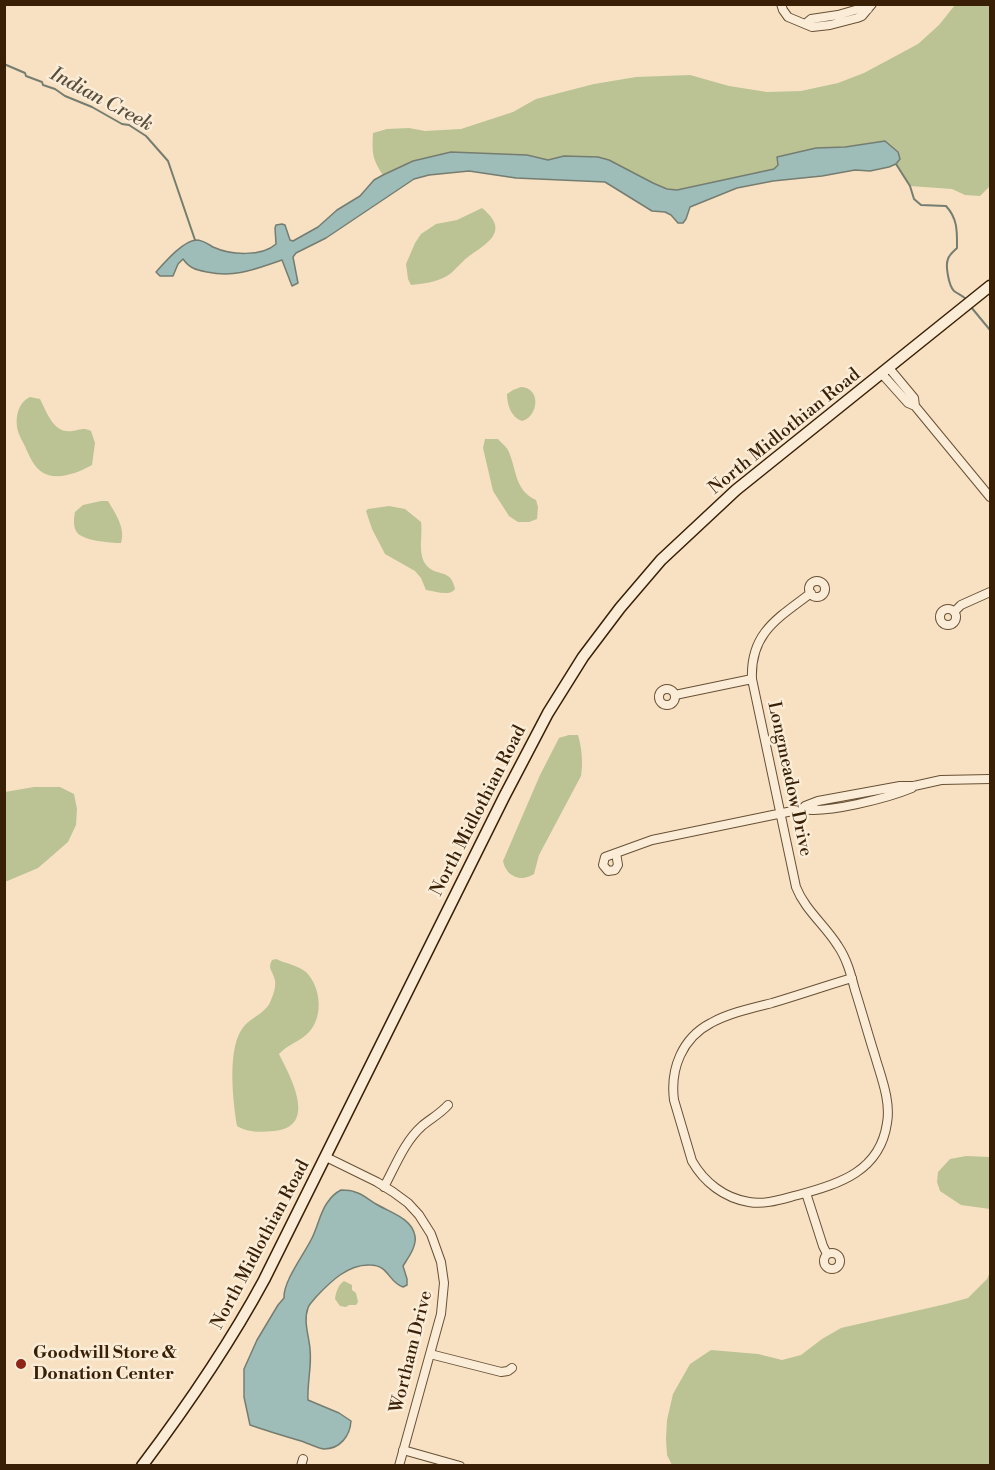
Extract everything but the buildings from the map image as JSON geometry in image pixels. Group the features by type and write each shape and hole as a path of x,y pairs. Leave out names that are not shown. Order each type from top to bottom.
{"main road":[{"name":"North Midlothian Road","path":"142,1466 201,1385 244,1317 270,1270 527,752 583,657 620,608 662,560 736,490 990,286"}],"street":[{"path":"781,4 788,17 812,27 857,18 870,7"},
{"path":"886,371 914,398 915,406 990,497"},
{"path":"954,612 962,605 990,592"},
{"name":"Longmeadow Drive","path":"811,593 786,612 759,639 753,658 752,679 796,887 810,912 838,945 849,968 852,978 886,1097 887,1123 880,1147 870,1161 860,1171 839,1182 806,1193 757,1203 729,1196 708,1183 696,1167 686,1145 674,1100 674,1072 678,1058 688,1041 711,1022 852,978"},
{"path":"675,695 752,679"},
{"path":"616,853 652,840 802,809 830,809 891,796 914,786 941,780 990,779"},
{"path":"384,1187 413,1136 422,1126 441,1113 447,1105"},
{"name":"Wortham Drive","path":"326,1158 402,1198 419,1215 438,1251 444,1283 443,1302 399,1466"},
{"path":"806,1193 827,1254"},
{"path":"430,1354 501,1372 512,1368"},
{"path":"403,1450 460,1466"}],"green space":[{"path":"955,5 990,5 990,186 980,196 965,195 952,189 910,186 896,164 900,159 877,142 845,147 816,148 777,157 778,165 775,169 677,190 667,189 609,160 598,157 564,156 548,160 527,155 413,161 383,175 374,155 373,133 387,129 409,128 425,131 461,129 513,112 536,99 594,84 636,77 690,75 729,86 767,92 801,91 838,83 864,73 918,44 939,25"},
{"path":"482,208 495,223 495,230 489,241 447,276 411,285 406,264 421,234 436,224 457,220"},
{"path":"521,387 528,389 535,397 532,414 522,421 510,410 507,394"},
{"path":"30,397 40,399 48,416 60,429 91,431 95,443 92,465 59,476 48,475 37,468 21,438 17,424 19,408"},
{"path":"485,439 498,439 507,449 520,485 529,496 536,500 537,519 518,522 509,516 493,491 483,448"},
{"path":"108,501 117,516 122,532 121,543 90,539 76,531 75,512 83,505"},
{"path":"389,506 405,509 421,522 421,551 424,562 431,569 447,575 455,589 449,593 426,590 415,571 385,554 366,511"},
{"path":"578,735 582,756 581,776 539,855 534,874 519,878 507,871 503,861 540,775 559,738"},
{"path":"34,787 60,787 74,794 77,809 76,825 68,842 38,868 5,882 5,792"},
{"path":"276,959 306,972 318,995 318,1013 312,1029 279,1054 298,1099 295,1120 288,1127 274,1131 250,1131 237,1126 232,1074 233,1059 239,1034 245,1025 267,1008 271,1000 275,983 270,965 272,960"},
{"path":"966,1156 990,1157 990,1209 961,1205 940,1191 937,1182 938,1172 950,1159"},
{"path":"990,1272 990,1465 672,1465 667,1455 666,1439 667,1420 673,1394 690,1364 711,1350 758,1354 782,1360 801,1355 841,1328 968,1298 987,1279"},
{"path":"344,1281 352,1285 352,1290 356,1293 358,1302 356,1305 340,1306 335,1299"}],"water":[{"path":"885,141 898,152 900,159 889,167 773,181 737,188 690,207 683,223 678,223 665,212 652,211 605,182 516,178 469,171 429,175 414,179 326,238 296,253 293,257 298,283 292,286 282,260 245,272 217,274 197,270 183,259 173,276 160,276 156,272 180,248 191,241 203,241 228,252 254,253 276,244 275,228 276,225 282,224 285,225 290,240 293,241 318,227 337,210 360,196 374,180 413,161 451,152 527,155 548,160 564,156 598,157 609,160 667,189 677,190 774,169 778,165 777,157 816,148 845,147"},
{"path":"341,1190 361,1194 405,1220 413,1230 415,1244 403,1266 407,1285 403,1287 398,1285 381,1268 362,1265 354,1267 333,1280 309,1307 306,1318 310,1355 308,1400 339,1413 351,1421 349,1432 343,1441 335,1447 324,1449 250,1425 244,1397 244,1369 257,1340 284,1298 287,1284 312,1238 325,1207"}],"waterway":[{"name":"Indian Creek","path":"4,64 122,124 129,125 146,136 168,161 195,240"},
{"name":"Indian Creek","path":"896,164 910,186 914,199 921,205 946,206 953,216 957,248 948,259 948,276 954,291 966,299"},
{"name":"Indian Creek","path":"971,307 990,330"}],"place":[{"name":"Goodwill Store & Donation Center","path":"21,1364"}]}
